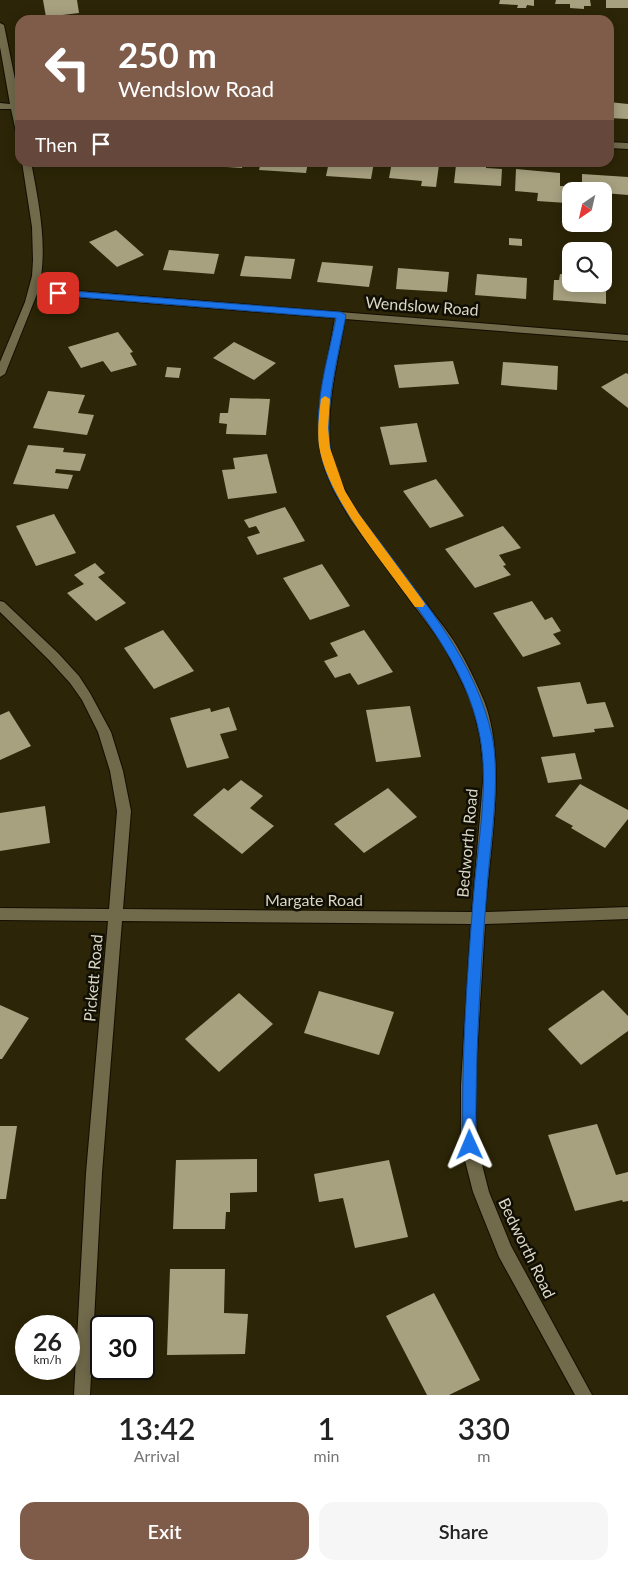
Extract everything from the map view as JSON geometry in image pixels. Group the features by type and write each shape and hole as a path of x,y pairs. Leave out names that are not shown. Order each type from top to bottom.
{"street":[{"path":"0,26 15,97"},
{"path":"0,106 15,107"},
{"path":"614,145 628,146"},
{"path":"0,374 19,332 34,291 38,257 37,218 27,167"},
{"name":"Wendslow Road","path":"34,291 628,338"},
{"name":"Bedworth Road","path":"341,315 324,407 325,448 331,469 340,491 355,517 448,644 478,702 486,737 490,770 478,918 468,1085 470,1145 481,1192 505,1251 584,1395"},
{"name":"Pickett Road","path":"0,605 62,666 95,713 111,747 120,779 124,810 94,1173 82,1395"},
{"name":"Margate Road","path":"0,914 478,918 628,913"}],"building":[{"path":"43,0 77,0 79,13 46,15"},
{"path":"500,0 534,0 534,6 527,5 526,8 517,8 518,5 499,4"},
{"path":"556,0 590,0 591,6 584,6 584,9 570,8 570,4 555,4"},
{"path":"606,0 628,0 628,8 606,8"},
{"path":"614,103 628,104 628,119 614,118"},
{"path":"260,167 307,167 306,173 259,170"},
{"path":"328,167 373,167 371,179 326,176"},
{"path":"391,167 439,167 436,187 421,186 422,181 389,178"},
{"path":"456,167 502,169 501,186 454,183"},
{"path":"516,169 560,173 562,203 537,201 538,193 515,191"},
{"path":"582,174 628,177 628,195 612,194 612,182 582,182"},
{"path":"116,230 144,255 117,267 89,242"},
{"path":"509,238 522,239 522,246 509,245"},
{"path":"169,250 219,254 214,274 163,270"},
{"path":"245,256 295,259 291,279 240,276"},
{"path":"322,262 373,266 369,287 317,282"},
{"path":"398,268 449,272 447,292 396,289"},
{"path":"477,274 527,278 526,299 475,295"},
{"path":"560,274 562,274 562,292 606,292 606,304 553,300 554,280 559,280"},
{"path":"118,332 133,352 130,353 137,365 111,372 103,361 81,368 68,347"},
{"path":"234,342 276,363 254,380 213,358"},
{"path":"453,361 459,384 399,388 394,365"},
{"path":"503,362 558,366 557,390 501,385"},
{"path":"167,367 181,368 179,378 165,377"},
{"path":"626,373 628,374 628,408 601,387"},
{"path":"48,391 85,395 78,413 94,415 87,435 33,428"},
{"path":"230,398 270,399 266,435 226,434 227,424 219,423 220,413 228,413"},
{"path":"417,423 427,462 390,465 380,427"},
{"path":"28,445 64,448 63,452 86,454 80,471 56,469 55,473 73,475 68,489 13,484"},
{"path":"267,454 277,493 228,499 222,470 235,469 233,458"},
{"path":"436,479 464,516 430,528 403,491"},
{"path":"285,507 305,541 257,555 247,537 260,533 256,526 249,528 244,520"},
{"path":"54,514 76,553 36,566 16,526"},
{"path":"503,526 521,548 499,555 506,565 503,566 511,575 475,588 445,549"},
{"path":"95,563 105,573 98,577 126,603 96,621 67,593 84,584 74,575"},
{"path":"322,564 350,606 310,620 283,578"},
{"path":"532,601 545,620 552,617 561,631 553,634 561,644 523,657 493,613"},
{"path":"163,630 194,671 154,689 124,648"},
{"path":"364,630 393,672 358,685 350,673 335,678 324,661 338,656 330,643"},
{"path":"580,682 587,704 605,702 614,727 594,729 595,732 553,737 537,687"},
{"path":"410,706 421,757 376,762 366,710"},
{"path":"229,707 237,730 220,734 229,758 187,768 170,718 210,708 211,712"},
{"path":"9,711 31,746 0,760 0,715"},
{"path":"575,753 582,779 548,783 541,757"},
{"path":"241,780 263,796 250,808 274,826 242,854 193,815 224,788 228,791"},
{"path":"580,784 628,810 628,819 605,848 555,816"},
{"path":"388,788 417,817 364,853 334,824"},
{"path":"45,806 50,843 0,851 0,813"},
{"path":"603,990 628,1016 628,1031 581,1065 548,1029"},
{"path":"319,991 394,1012 379,1055 304,1033"},
{"path":"239,993 273,1024 219,1072 185,1039"},
{"path":"0,1005 29,1018 2,1059 0,1059"},
{"path":"597,1124 616,1175 628,1172 628,1201 623,1202 622,1200 575,1211 548,1135"},
{"path":"0,1126 17,1126 6,1199 0,1199"},
{"path":"257,1159 257,1192 230,1193 230,1212 226,1212 225,1229 173,1229 176,1160"},
{"path":"389,1160 408,1237 355,1248 343,1198 319,1202 314,1174"},
{"path":"170,1269 225,1269 224,1313 248,1314 245,1354 167,1355"},
{"path":"434,1293 480,1380 449,1395 427,1395 386,1316"}],"slow traffic":[{"path":"325,399 323,428 325,448 340,491 355,517 419,604"}],"route":[{"path":"58,293 341,315 324,407 323,428 325,448 331,469 340,491 355,517 448,644 478,702 486,737 490,770 478,918 468,1085 470,1145"}]}
